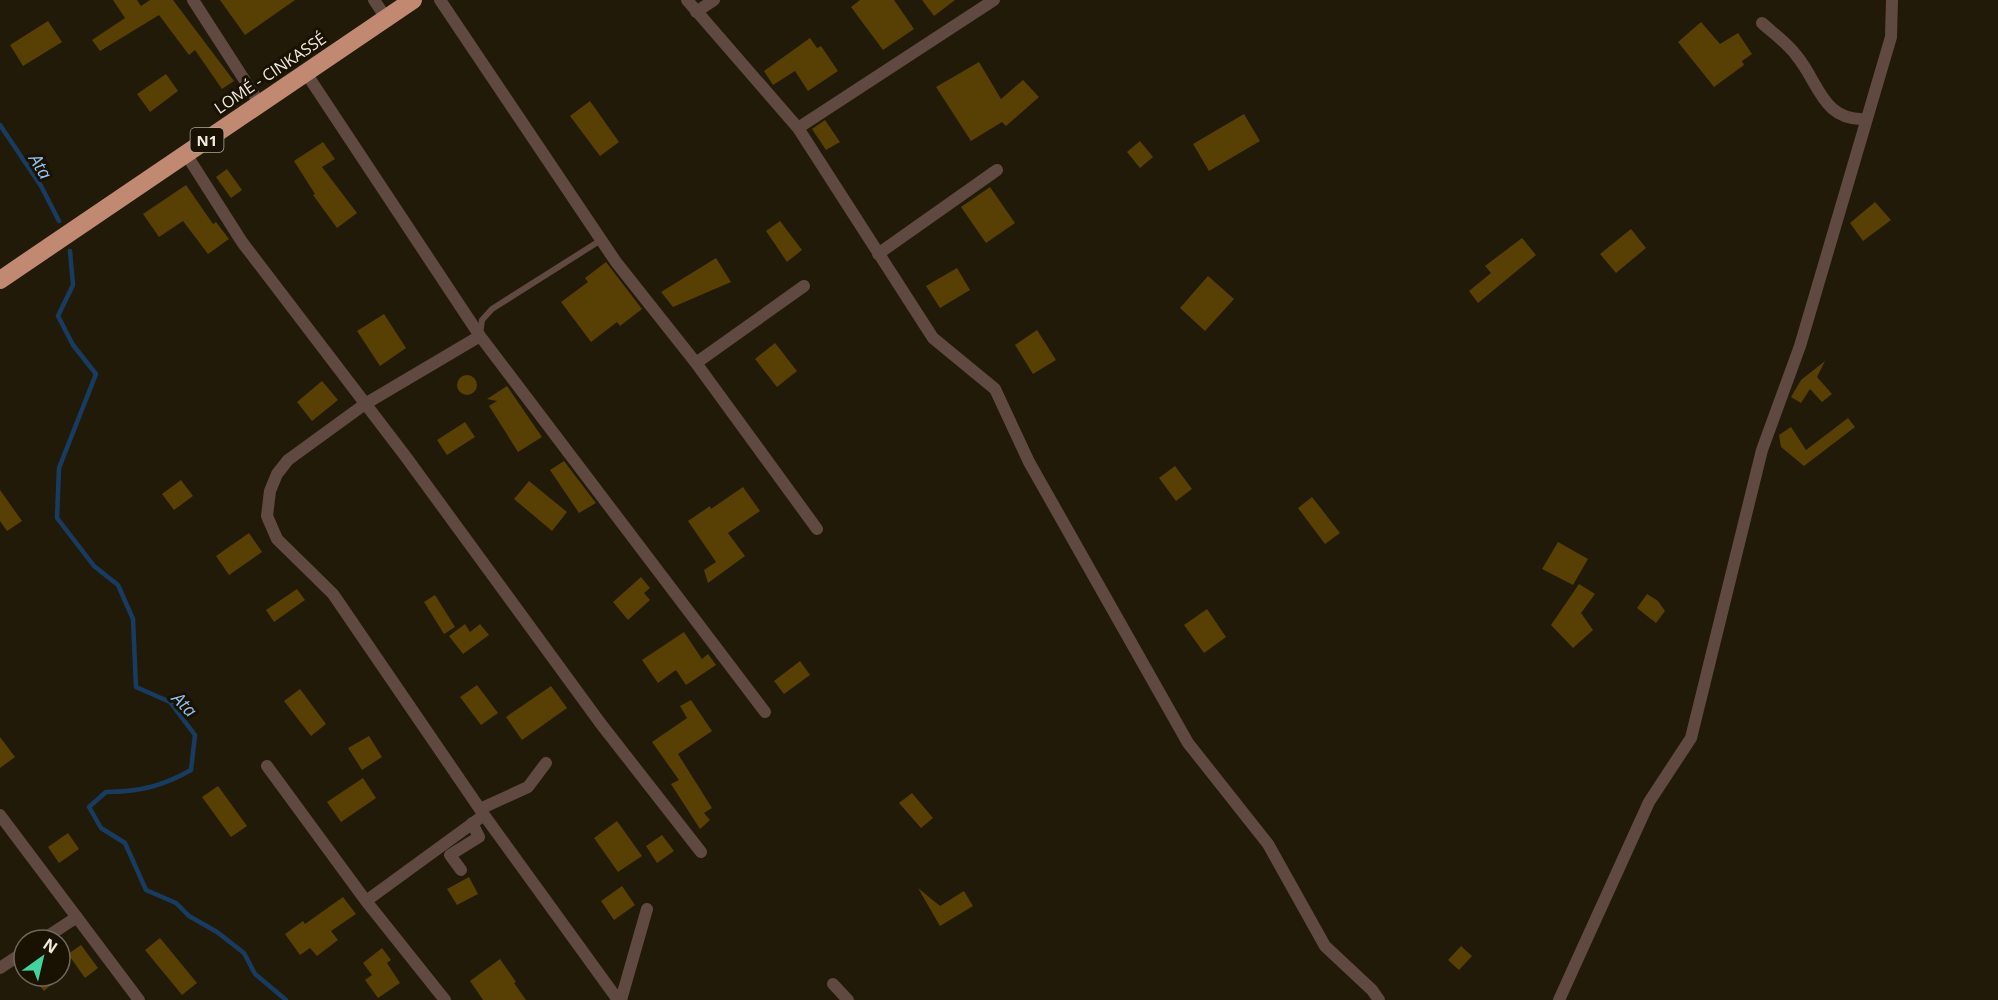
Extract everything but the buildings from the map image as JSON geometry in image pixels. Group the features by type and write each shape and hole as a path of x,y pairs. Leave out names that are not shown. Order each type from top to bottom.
{"highway":[{"name":"LOMÉ - CINKASSÉ","path":"0,280 413,0"}],"street":[{"path":"193,0 260,104"},
{"path":"374,0 386,18"},
{"path":"440,0 601,240 696,363 817,528"},
{"path":"687,0 798,128 933,338 995,390 1029,462 1188,743 1268,844 1325,946 1372,990 1378,1000"},
{"path":"696,12 714,0"},
{"path":"798,128 994,0"},
{"path":"1559,1000 1649,802 1691,738 1762,450 1800,346 1892,37 1892,0"},
{"path":"1762,23 1797,55 1812,82 1834,111 1852,120 1867,119"},
{"path":"306,73 480,336 765,712"},
{"path":"186,154 242,243 406,456 601,723 701,852"},
{"path":"878,254 997,170"},
{"path":"696,363 804,286"},
{"path":"480,336 365,404 288,460 277,474 270,491 267,516 277,539 333,594 482,812 619,1000"},
{"path":"366,901 472,823 482,812 528,787 546,763"},
{"path":"267,766 366,901 445,1000"},
{"path":"0,815 139,1000"},
{"path":"461,870 450,855 479,837 472,823"},
{"path":"619,1000 647,909"},
{"path":"60,928 77,917"},
{"path":"833,984 848,1000"}],"lane":[{"path":"480,336 482,320 492,309 601,240"}],"waterway":[{"name":"Ata","path":"0,125 41,186 59,221"},
{"name":"Ata","path":"70,251 73,285 58,316 73,345 96,374 59,468 57,518 94,566 118,585 133,619 136,687 170,702 195,735 191,770 150,787 106,792 89,807 101,828 125,843 146,890 176,903 189,916 217,932 244,953 255,974 286,1000"}]}
